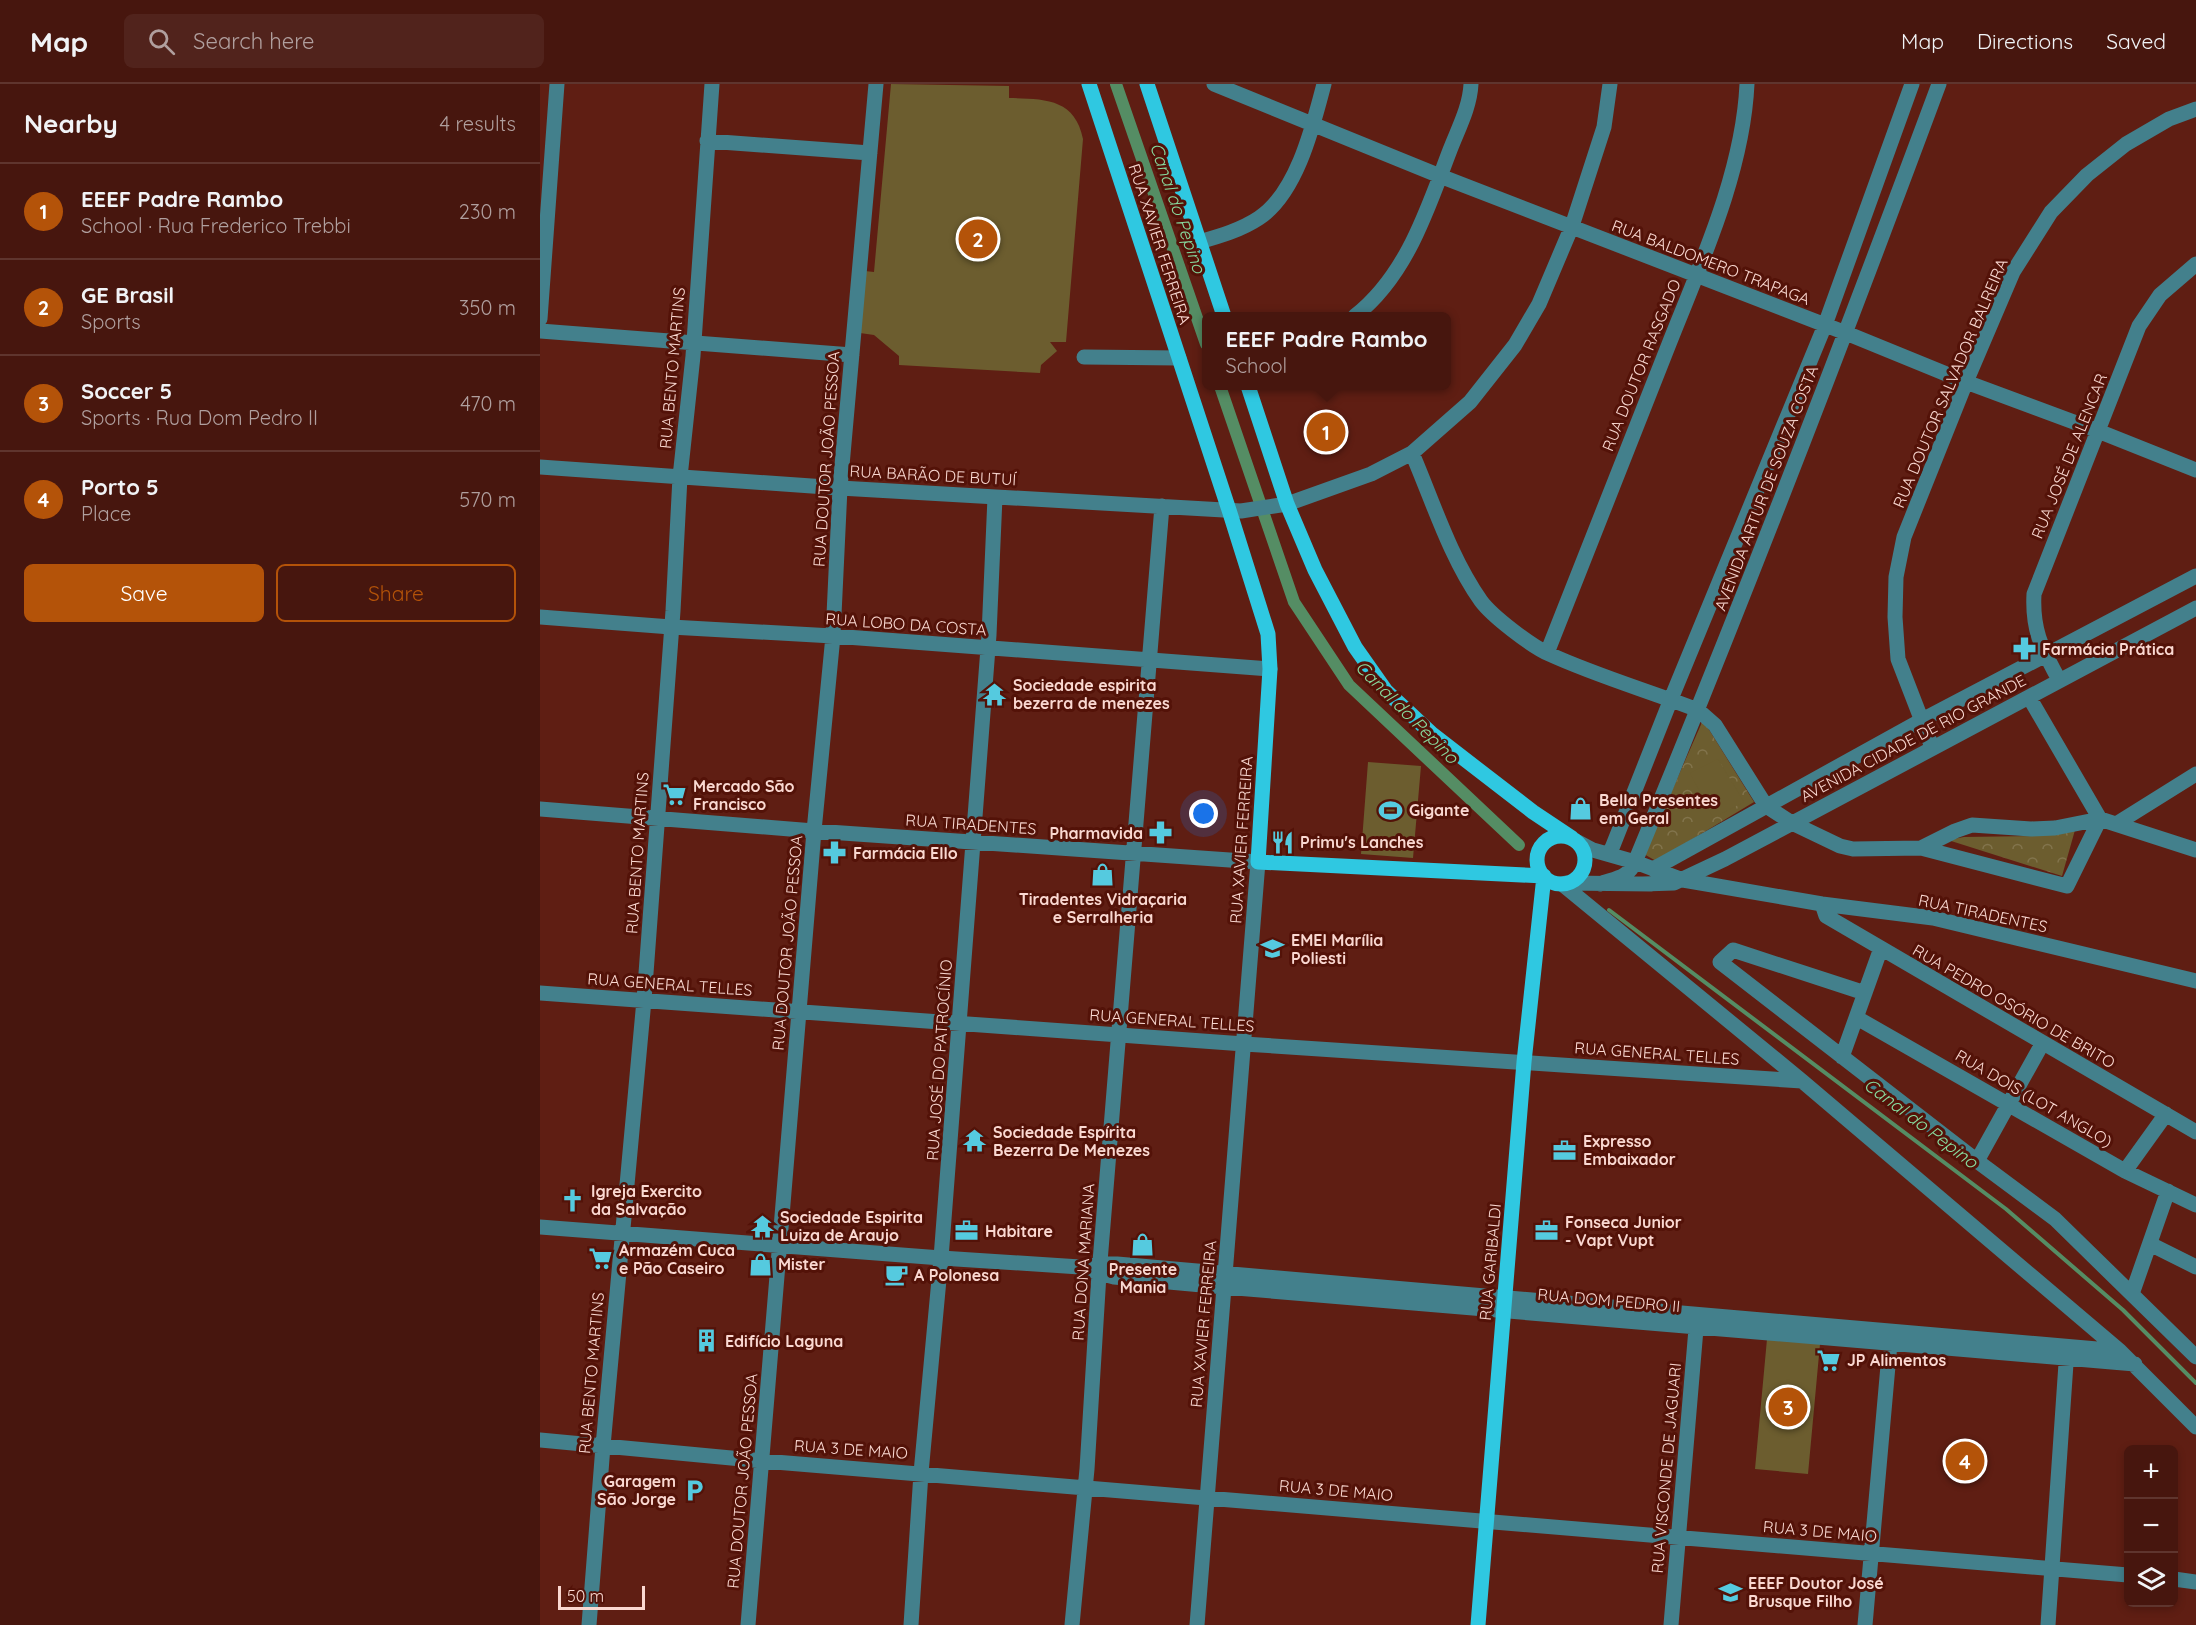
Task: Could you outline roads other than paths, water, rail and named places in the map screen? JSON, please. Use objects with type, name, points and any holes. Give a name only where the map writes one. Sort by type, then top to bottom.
[{"type":"main road","name":"RUA XAVIER FERREIRA","points":[[1089,84],[1179,358],[1235,511],[1268,634],[1270,669],[1258,861]]},
{"type":"main road","points":[[1147,85],[1223,312]]},
{"type":"main road","points":[[1249,390],[1287,504],[1315,570],[1354,647],[1386,691],[1432,734],[1533,812],[1575,840],[1585,855],[1583,870],[1579,876],[1556,881],[1538,864],[1539,851],[1547,840],[1559,836],[1575,840]]},
{"type":"main road","name":"RUA TIRADENTES","points":[[1258,861],[1556,881]]},
{"type":"main road","name":"RUA GARIBALDI","points":[[1478,1625],[1503,1304],[1540,903],[1556,881]]},
{"type":"street","points":[[540,319],[547,128],[557,84]]},
{"type":"street","name":"RUA BENTO MARTINS","points":[[590,1625],[603,1446],[644,1000],[680,477],[694,342],[712,84]]},
{"type":"street","name":"RUA DOUTOR JOÃO PESSOA","points":[[748,1625],[814,831],[833,636],[840,488],[876,84]]},
{"type":"street","name":"RUA BALDOMERO TRAPAGA","points":[[1214,84],[1440,176],[2196,470]]},
{"type":"street","points":[[1199,242],[1241,229],[1261,217],[1277,200],[1293,176],[1314,124],[1324,84]]},
{"type":"street","points":[[1360,312],[1375,301],[1402,262],[1424,220],[1464,113],[1471,84]]},
{"type":"street","name":"RUA BARÃO DE BUTUÍ","points":[[540,467],[840,488],[1235,511],[1287,504],[1371,474],[1412,453],[1470,402],[1515,345],[1539,304],[1572,226],[1604,127],[1610,84]]},
{"type":"street","name":"RUA DOUTOR RASGADO","points":[[1547,653],[1696,275],[1735,167],[1746,114],[1747,84]]},
{"type":"street","name":"AVENIDA ARTUR DE SOUZA COSTA","points":[[1607,854],[1612,848],[1825,325],[1912,84]]},
{"type":"street","name":"AVENIDA ARTUR DE SOUZA COSTA","points":[[1600,884],[1624,876],[1631,871],[1635,862],[1698,710],[1846,333],[1938,84]]},
{"type":"street","name":"RUA DOUTOR SALVADOR BALREIRA","points":[[1932,747],[1898,659],[1894,617],[1896,577],[1904,537],[1966,382],[2013,272],[2051,212],[2087,175],[2126,144],[2169,119],[2196,109]]},
{"type":"street","points":[[707,141],[870,153]]},
{"type":"street","name":"RUA JOSÉ DE ALENCAR","points":[[2059,680],[2046,655],[2032,616],[2034,594],[2139,326],[2160,296],[2196,264]]},
{"type":"street","points":[[540,331],[852,355]]},
{"type":"street","points":[[1084,357],[1179,358]]},
{"type":"street","points":[[1412,453],[1454,552],[1469,583],[1483,603],[1505,624],[1547,653],[1698,710],[1715,725],[1766,806],[1792,823],[1840,846],[1853,849],[1921,848],[2067,886],[2100,819]]},
{"type":"street","name":"RUA JOSÉ DO PATROCÍNIO","points":[[911,1625],[921,1473],[941,1258],[988,648],[995,497]]},
{"type":"street","name":"RUA DONA MARIANA","points":[[1072,1625],[1085,1486],[1132,853],[1162,506]]},
{"type":"street","points":[[1748,510],[1773,520]]},
{"type":"street","name":"AVENIDA CIDADE DE RIO GRANDE","points":[[1653,869],[1922,720],[2196,576]]},
{"type":"street","points":[[2170,590],[2196,606]]},
{"type":"street","name":"AVENIDA CIDADE DE RIO GRANDE","points":[[1643,884],[1667,884],[1683,880],[1725,859],[2196,606]]},
{"type":"street","name":"RUA LOBO DA COSTA","points":[[540,617],[833,636],[1270,669]]},
{"type":"street","points":[[2029,697],[2100,819]]},
{"type":"street","points":[[2116,824],[2196,774]]},
{"type":"street","name":"RUA TIRADENTES","points":[[540,809],[814,831],[1258,861]]},
{"type":"street","points":[[1921,848],[1954,831],[1972,825],[2031,829],[2055,828],[2100,819],[2196,850]]},
{"type":"street","name":"RUA TIRADENTES","points":[[1575,840],[1607,854],[1683,880],[1822,904],[1934,918],[2196,981]]},
{"type":"street","points":[[1725,859],[1718,879],[1726,888]]},
{"type":"street","name":"RUA XAVIER FERREIRA","points":[[1197,1625],[1258,861]]},
{"type":"street","points":[[1556,881],[1802,1081],[2120,1351],[2196,1427]]},
{"type":"street","name":"RUA TIRADENTES","points":[[1556,881],[1643,884],[1760,894]]},
{"type":"street","name":"RUA PEDRO OSÓRIO DE BRITO","points":[[1822,904],[1827,916],[2042,1044],[2196,1132]]},
{"type":"street","points":[[1842,1057],[1881,948]]},
{"type":"street","points":[[1865,993],[1733,950],[1720,962],[2055,1219],[2196,1357]]},
{"type":"street","name":"RUA GENERAL TELLES","points":[[540,993],[1244,1044],[1802,1081]]},
{"type":"street","name":"RUA DOIS (LOT ANGLO)","points":[[1857,1018],[2125,1171],[2196,1205]]},
{"type":"street","points":[[1977,1161],[2042,1044]]},
{"type":"street","points":[[2125,1171],[2166,1114]]},
{"type":"street","points":[[2132,1294],[2168,1191]]},
{"type":"street","name":"RUA DOM PEDRO II","points":[[540,1227],[1080,1267],[1100,1269],[1114,1277],[1225,1280],[1780,1327],[2066,1353],[2135,1364]]},
{"type":"street","points":[[2150,1244],[2196,1267]]},
{"type":"street","name":"RUA VISCONDE DE JAGUARI","points":[[1671,1625],[1697,1320]]},
{"type":"street","points":[[1865,1625],[1890,1337]]},
{"type":"street","name":"RUA DOM PEDRO II","points":[[2066,1353],[2120,1351]]},
{"type":"street","points":[[2048,1625],[2066,1353]]},
{"type":"street","name":"RUA 3 DE MAIO","points":[[540,1440],[763,1461],[1085,1486],[2124,1575]]},
{"type":"street","points":[[2178,1580],[2196,1582]]},
{"type":"waterway","name":"Canal do Pepino","points":[[1116,84],[1202,332]]},
{"type":"waterway","name":"Canal do Pepino","points":[[1221,390],[1294,602],[1349,685],[1519,845]]},
{"type":"waterway","name":"Canal do Pepino","points":[[1609,910],[2006,1209],[2123,1310],[2196,1383]]},
{"type":"place","name":"GE Brasil","points":[[978,239]]},
{"type":"place","name":"EEEF Padre Rambo","points":[[1326,432]]},
{"type":"place","name":"Farmácia Prática","points":[[2024,649]]},
{"type":"place","name":"Sociedade espirita bezerra de menezes","points":[[995,694]]},
{"type":"place","name":"Mercado São Francisco","points":[[675,795]]},
{"type":"place","name":"Bella Presentes em Geral","points":[[1581,809]]},
{"type":"place","name":"Gigante","points":[[1391,810]]},
{"type":"place","name":"Pharmavida","points":[[1161,833]]},
{"type":"place","name":"Primu's Lanches","points":[[1282,842]]},
{"type":"place","name":"Farmácia Ello","points":[[835,853]]},
{"type":"place","name":"Tiradentes Vidraçaria e Serralheria","points":[[1103,874]]},
{"type":"place","name":"EMEI Marília Poliesti","points":[[1273,949]]},
{"type":"place","name":"Sociedade Espírita Bezerra De Menezes","points":[[975,1141]]},
{"type":"place","name":"Expresso Embaixador","points":[[1565,1150]]},
{"type":"place","name":"Igreja Exercito da Salvação","points":[[573,1200]]},
{"type":"place","name":"Sociedade Espirita Luiza de Araujo","points":[[762,1226]]},
{"type":"place","name":"Habitare","points":[[967,1231]]},
{"type":"place","name":"Fonseca Junior - Vapt Vupt","points":[[1547,1231]]},
{"type":"place","name":"Presente Mania","points":[[1143,1244]]},
{"type":"place","name":"Armazém Cuca e Pão Caseiro","points":[[601,1259]]},
{"type":"place","name":"Mister","points":[[760,1264]]},
{"type":"place","name":"A Polonesa","points":[[896,1275]]},
{"type":"place","name":"Edifício Laguna","points":[[707,1341]]},
{"type":"place","name":"JP Alimentos","points":[[1829,1360]]},
{"type":"place","name":"Soccer 5","points":[[1788,1407]]},
{"type":"place","name":"Porto 5","points":[[1965,1461]]},
{"type":"place","name":"Garagem São Jorge","points":[[694,1490]]},
{"type":"place","name":"EEEF Doutor José Brusque Filho","points":[[1730,1592]]}]
